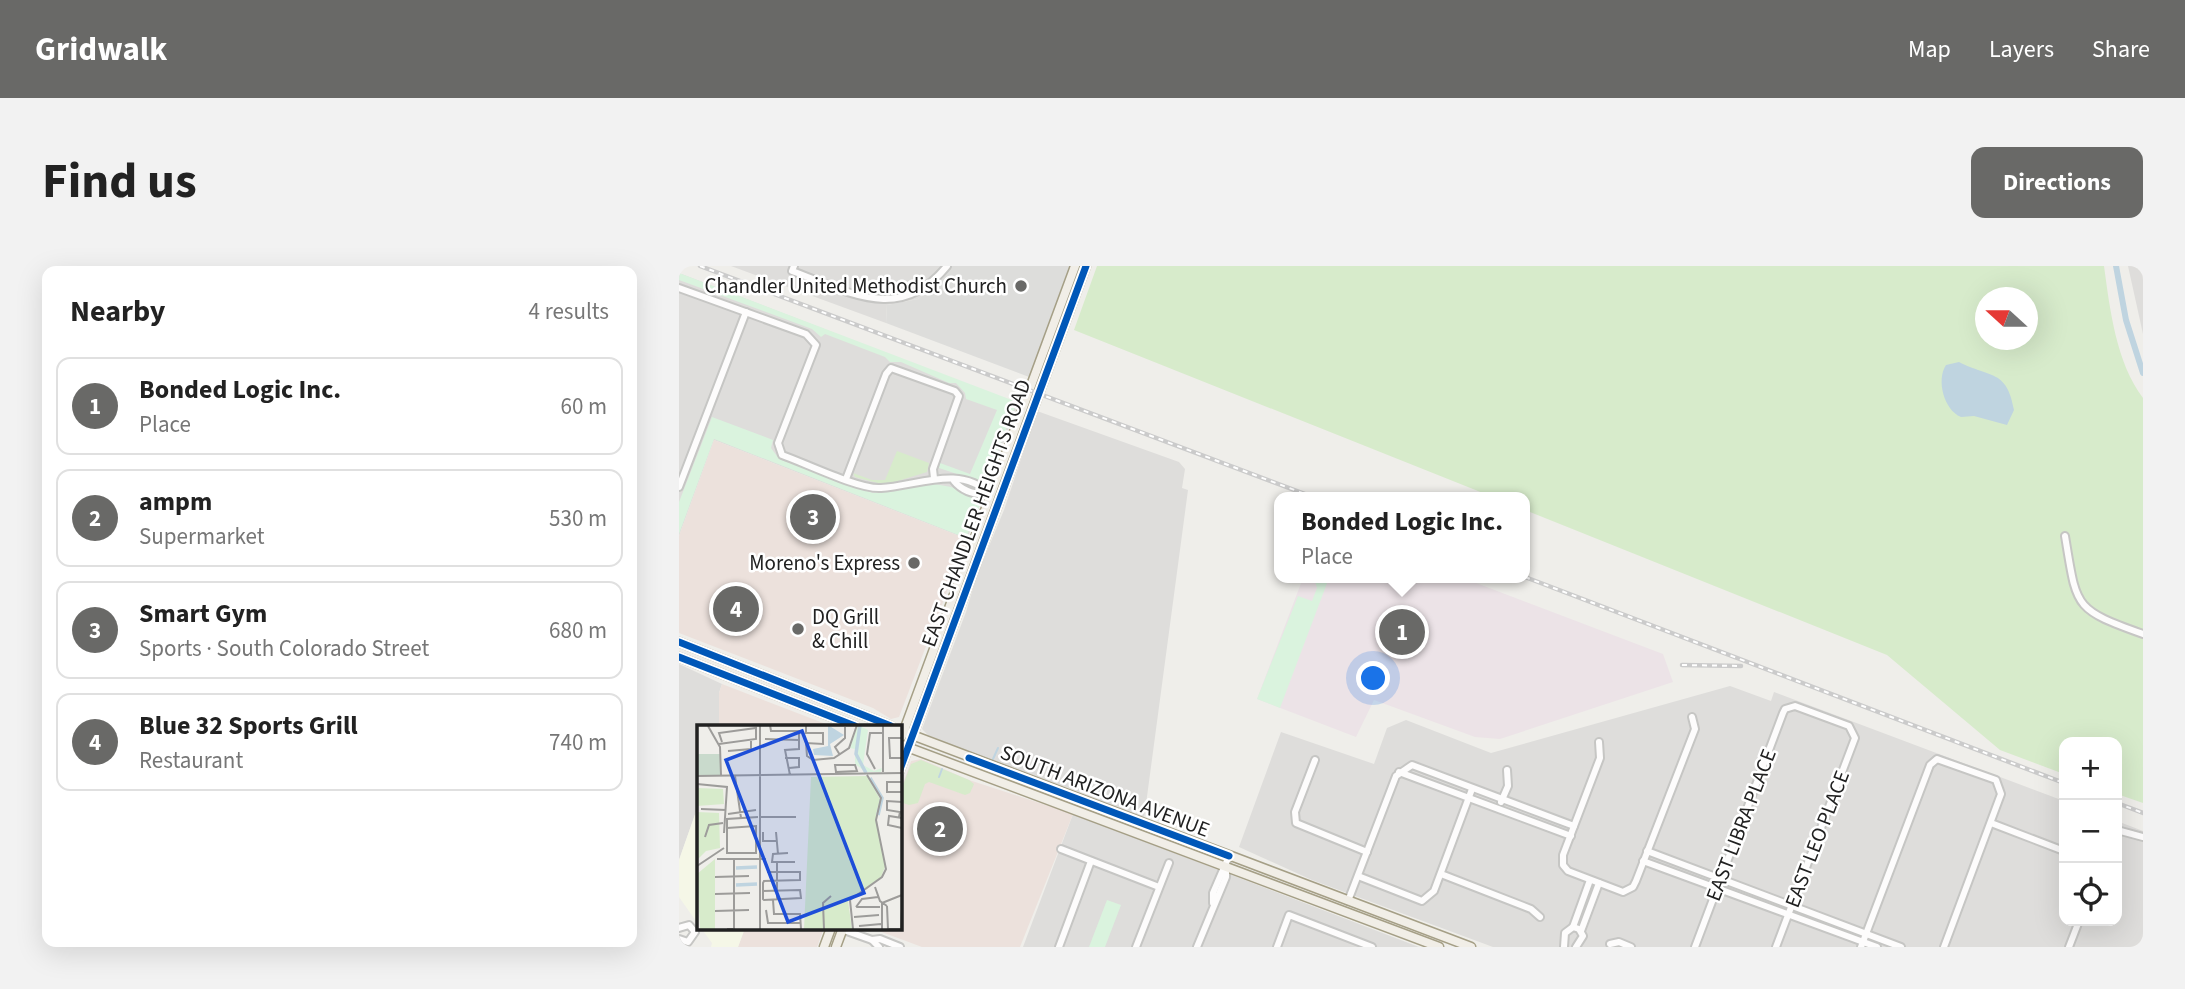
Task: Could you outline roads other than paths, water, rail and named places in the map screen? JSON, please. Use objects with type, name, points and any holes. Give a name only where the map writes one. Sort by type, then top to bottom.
[{"type":"main road","name":"EAST CHANDLER HEIGHTS ROAD","points":[[902,744],[901,731],[1075,266]]},
{"type":"main road","name":"EAST CHANDLER HEIGHTS ROAD","points":[[902,744],[912,736],[1086,266]]},
{"type":"main road","points":[[1039,364],[1048,368]]},
{"type":"main road","points":[[679,642],[888,725]]},
{"type":"main road","points":[[679,657],[852,725]]},
{"type":"main road","name":"SOUTH ARIZONA AVENUE","points":[[901,731],[1471,947]]},
{"type":"main road","name":"SOUTH ARIZONA AVENUE","points":[[902,744],[1439,947]]},
{"type":"main road","points":[[1059,803],[1063,793]]},
{"type":"main road","points":[[824,947],[830,930]]},
{"type":"main road","points":[[836,947],[841,930]]},
{"type":"street","points":[[793,268],[874,300],[895,300],[922,291],[947,266]]},
{"type":"street","points":[[679,288],[806,334],[814,340],[815,345],[778,443],[782,455],[872,488],[934,478],[954,481],[959,487],[979,495],[991,494]]},
{"type":"street","points":[[679,487],[746,312]]},
{"type":"street","points":[[846,479],[886,373],[891,368],[955,391],[959,396],[934,463],[934,478]]},
{"type":"street","points":[[2065,536],[2076,596],[2096,617],[2143,634]]},
{"type":"street","name":"EAST LIBRA PLACE","points":[[1695,947],[1783,713],[1790,706],[1849,726],[1853,730]]},
{"type":"street","points":[[1598,742],[1599,758],[1563,865],[1568,871],[1623,892],[1633,887],[1695,729],[1692,717]]},
{"type":"street","name":"EAST LEO PLACE","points":[[1776,947],[1854,744],[1853,730]]},
{"type":"street","points":[[1862,944],[1933,761],[1942,759],[1999,783],[2001,794],[1944,947]]},
{"type":"street","points":[[1315,760],[1295,820],[1299,826],[1367,852]]},
{"type":"street","points":[[1348,901],[1399,772],[1412,765],[1499,807],[1571,836]]},
{"type":"street","points":[[1499,807],[1508,786],[1507,770]]},
{"type":"street","points":[[1471,792],[1501,798],[1574,826]]},
{"type":"street","points":[[1358,876],[1422,901],[1432,895],[1471,792]]},
{"type":"street","points":[[1991,823],[2059,849]]},
{"type":"street","points":[[2122,831],[2143,837]]},
{"type":"street","points":[[1061,849],[1159,887]]},
{"type":"street","points":[[1647,851],[1901,947]]},
{"type":"street","points":[[1197,947],[1213,903],[1213,893],[1229,856]]},
{"type":"street","points":[[1059,947],[1091,861]]},
{"type":"street","points":[[1643,861],[1862,944],[1877,947]]},
{"type":"street","points":[[1136,947],[1169,863]]},
{"type":"street","points":[[1441,874],[1531,909],[1540,917]]},
{"type":"street","points":[[1564,947],[1565,933],[1573,927],[1590,880]]},
{"type":"street","points":[[1576,947],[1583,939],[1581,931],[1599,883]]},
{"type":"street","points":[[1277,947],[1289,915],[1354,944],[1372,947]]},
{"type":"street","points":[[679,928],[689,925],[695,932],[688,942],[679,939]]},
{"type":"street","points":[[2069,947],[2078,926]]},
{"type":"street","points":[[1573,927],[1581,931]]},
{"type":"street","points":[[847,930],[872,940],[879,947]]},
{"type":"street","points":[[872,940],[880,939],[901,947]]},
{"type":"street","points":[[1610,944],[1619,943],[1631,947]]},
{"type":"water","points":[[1959,362],[1995,377],[2007,387],[2014,410],[2007,425],[1974,416],[1961,417],[1950,408],[1943,394],[1943,371],[1946,365]]},
{"type":"waterway","points":[[2116,266],[2126,320],[2143,373]]},
{"type":"waterway","points":[[993,759],[998,748]]},
{"type":"waterway","points":[[939,777],[942,769]]},
{"type":"railway","points":[[700,266],[1300,492]]},
{"type":"railway","points":[[1530,579],[2059,781]]},
{"type":"railway","points":[[1682,665],[1741,666]]},
{"type":"railway","points":[[2122,805],[2143,813]]},
{"type":"place","name":"Chandler United Methodist Church","points":[[1021,286]]},
{"type":"place","name":"Smart Gym","points":[[813,517]]},
{"type":"place","name":"Moreno's Express","points":[[914,563]]},
{"type":"place","name":"Blue 32 Sports Grill","points":[[736,609]]},
{"type":"place","name":"DQ Grill & Chill","points":[[798,629]]},
{"type":"place","name":"Bonded Logic Inc.","points":[[1402,632]]},
{"type":"place","name":"ampm","points":[[940,829]]}]
